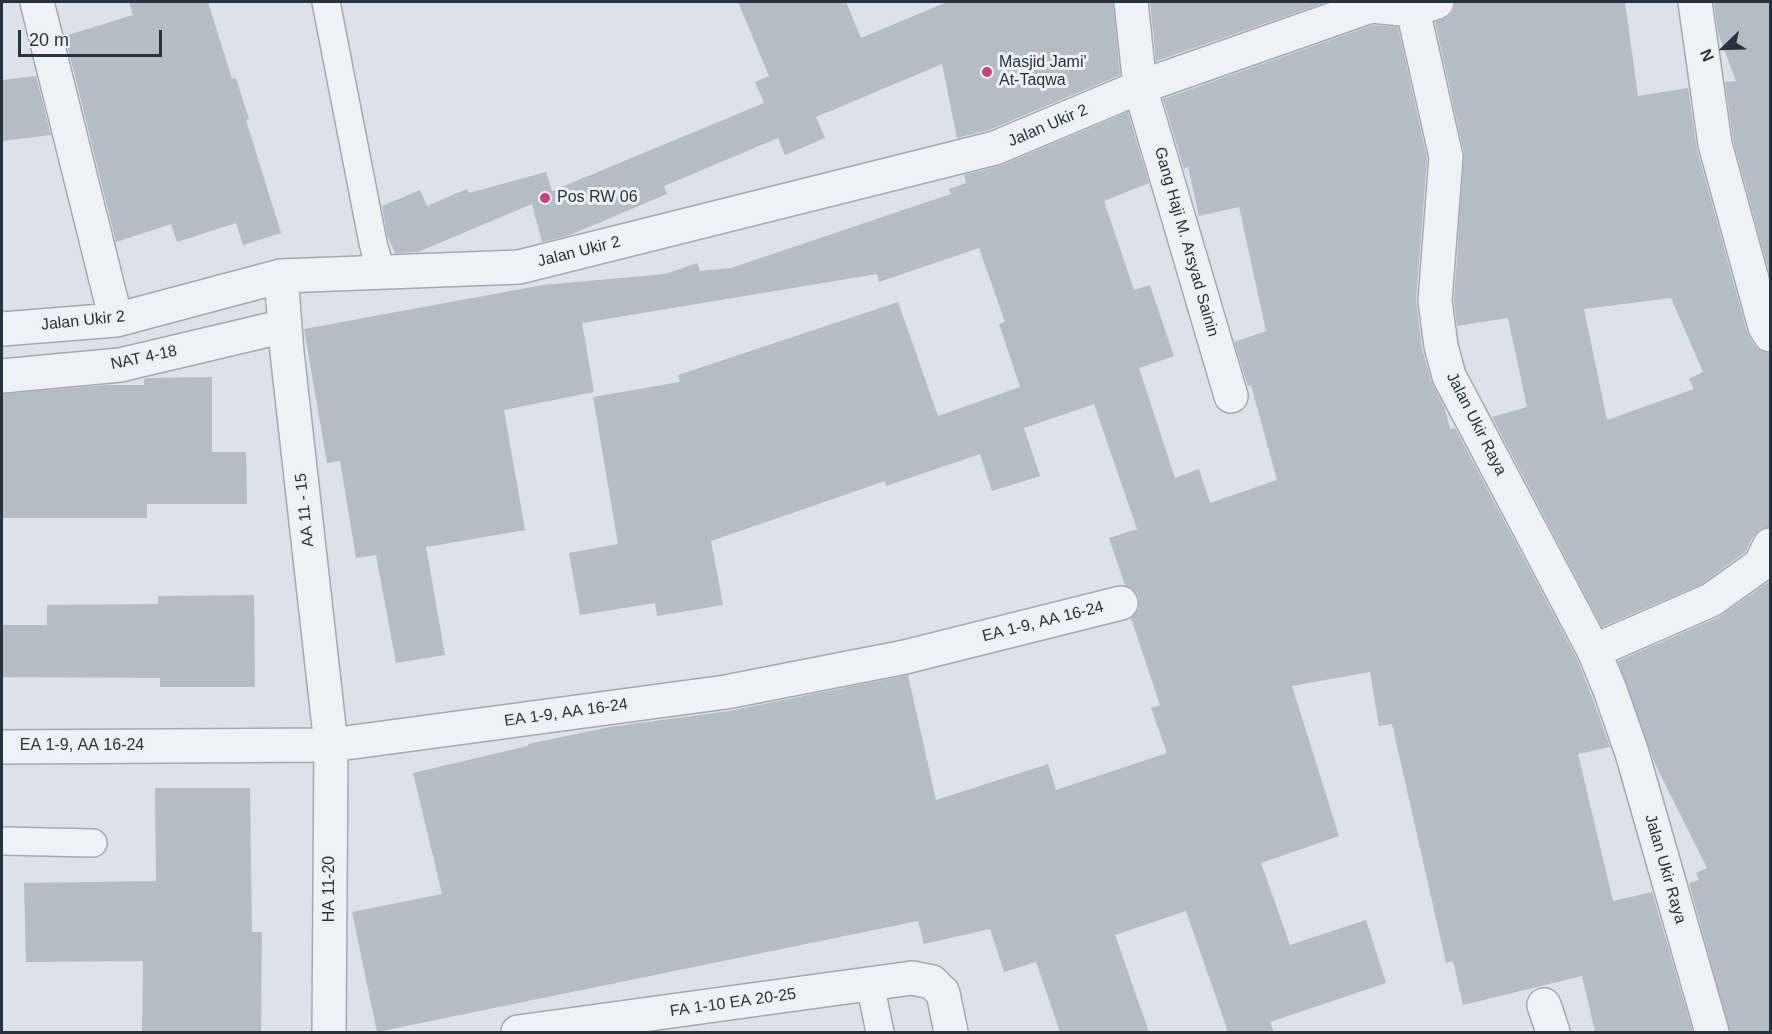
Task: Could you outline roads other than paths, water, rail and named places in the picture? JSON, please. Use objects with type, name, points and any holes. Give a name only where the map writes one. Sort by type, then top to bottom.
[{"type":"street","points":[[37,2],[116,320]]},
{"type":"street","points":[[1131,2],[1140,87]]},
{"type":"street","points":[[1695,2],[1715,144],[1765,327],[1770,335]]},
{"type":"street","name":"Jalan Ukir Raya","points":[[1140,87],[1371,6],[1425,6],[1446,157],[1435,301],[1449,376],[1594,651],[1610,690],[1632,753],[1712,1032]]},
{"type":"street","name":"Jalan Ukir 2","points":[[2,329],[116,320],[281,276],[519,267],[995,148],[1140,87]]},
{"type":"street","name":"Gang Haji M. Arsyad Sainin","points":[[1140,87],[1231,396]]},
{"type":"street","name":"AA 11 - 15","points":[[281,276],[331,745]]},
{"type":"street","name":"NAT 4-18","points":[[2,376],[120,365],[285,326]]},
{"type":"street","points":[[1594,651],[1711,600],[1760,565],[1770,546]]},
{"type":"street","name":"EA 1-9, AA 16-24","points":[[2,747],[331,745],[726,692],[905,657],[1121,603]]},
{"type":"street","name":"HA 11-20","points":[[329,1032],[331,745]]},
{"type":"street","name":"FA 1-10 EA 20-25","points":[[518,1032],[912,978],[932,982],[943,993],[951,1032]]},
{"type":"lane","points":[[326,2],[373,243],[381,272]]},
{"type":"lane","points":[[2,842],[93,843]]},
{"type":"lane","points":[[870,984],[880,1032]]},
{"type":"place","name":"Masjid Jami' At-Taqwa","points":[[987,72]]},
{"type":"place","name":"Pos RW 06","points":[[545,198]]}]
